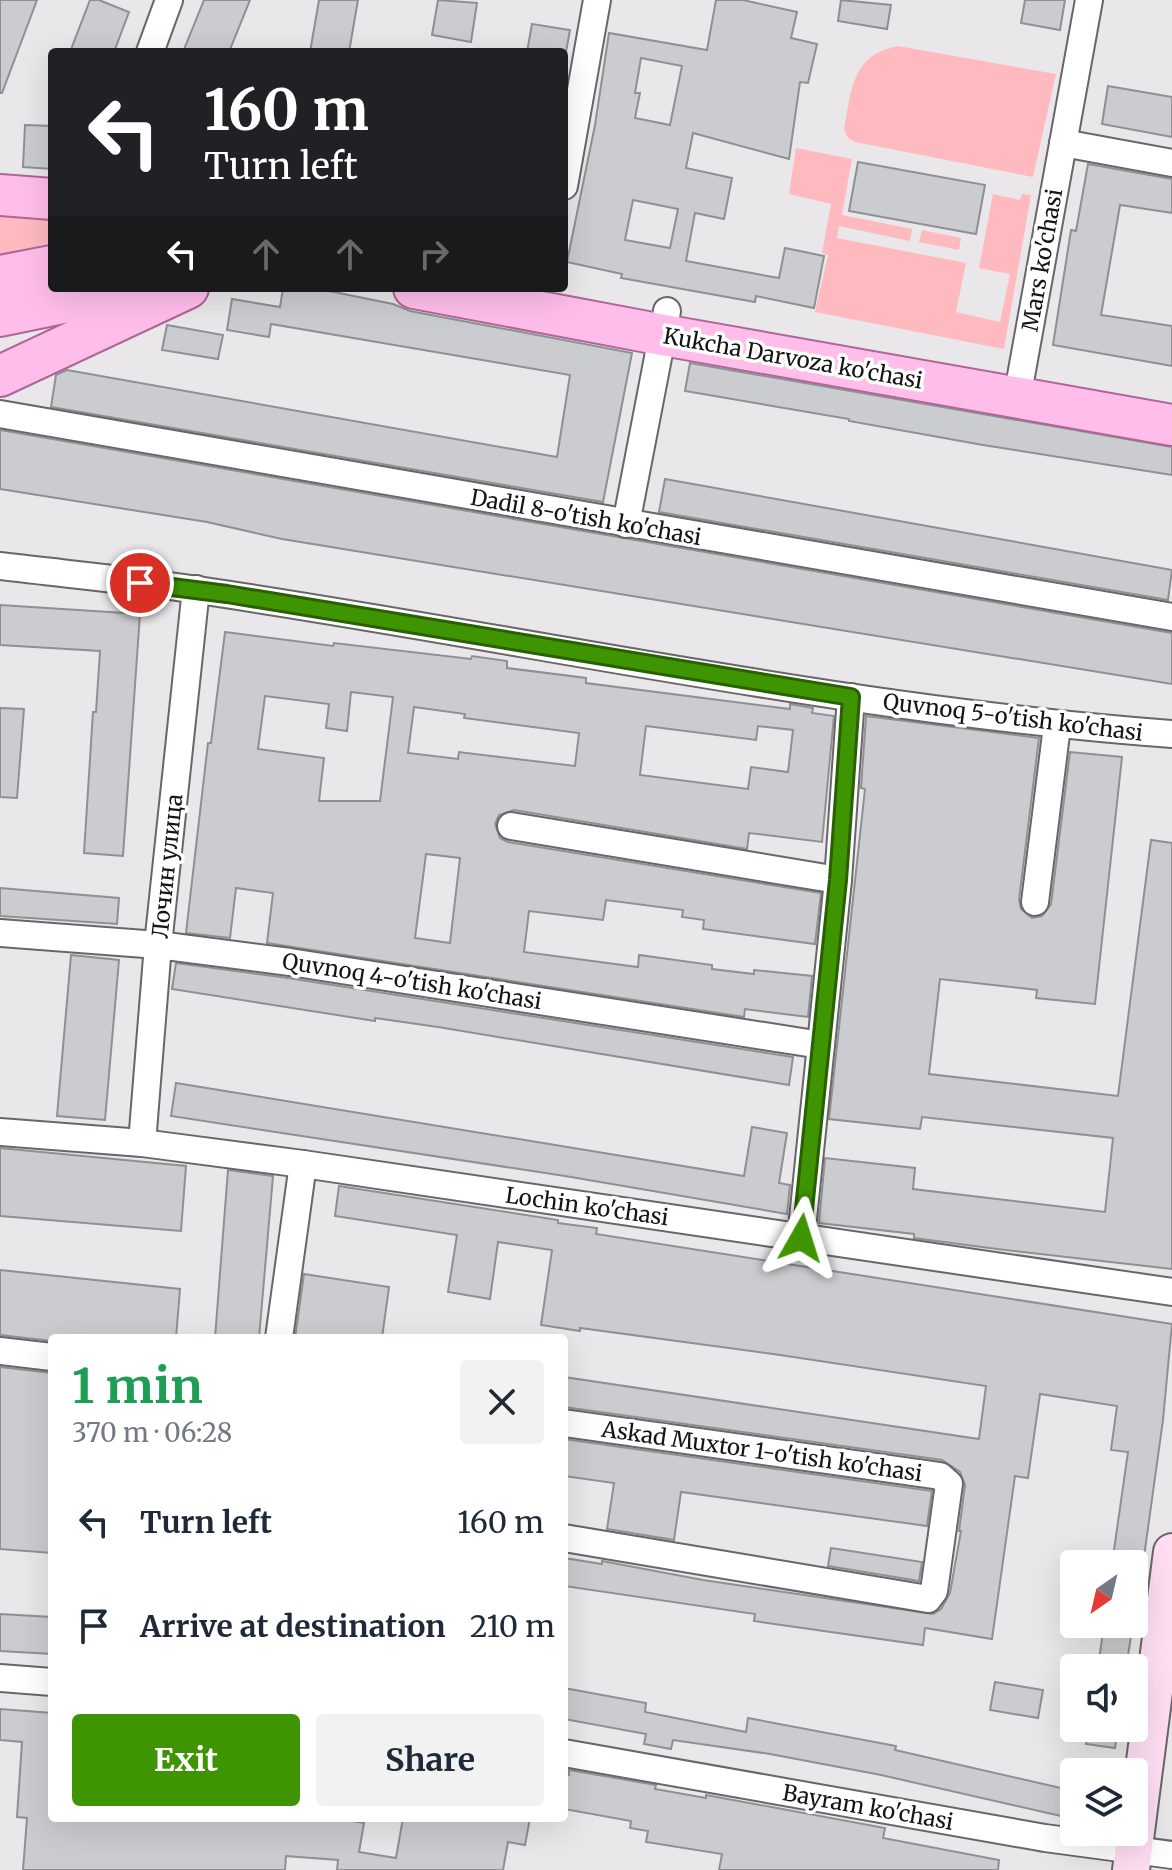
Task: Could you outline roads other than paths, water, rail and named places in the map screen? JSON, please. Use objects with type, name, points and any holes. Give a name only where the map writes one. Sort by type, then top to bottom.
[{"type":"main road","points":[[0,195],[48,199]]},
{"type":"main road","points":[[0,276],[48,267]]},
{"type":"main road","points":[[0,316],[117,292]]},
{"type":"main road","points":[[0,376],[179,292]]},
{"type":"main road","name":"Kukcha Darvoza ko'chasi","points":[[487,292],[541,295],[665,323],[1019,387],[1172,425]]},
{"type":"main road","name":"Kukcha Darvoza ko'chasi","points":[[1019,387],[1172,404]]},
{"type":"street","points":[[151,48],[169,0]]},
{"type":"street","points":[[568,163],[597,0]]},
{"type":"street","name":"Mars ko'chasi","points":[[1019,387],[1089,0]]},
{"type":"street","points":[[1063,143],[1172,163]]},
{"type":"street","points":[[626,524],[665,323]]},
{"type":"street","name":"Dadil 8-o'tish ko'chasi","points":[[0,414],[1172,617]]},
{"type":"street","name":"Quvnoq 5-o'tish ko'chasi","points":[[0,566],[196,589],[851,697],[1057,726],[1172,734]]},
{"type":"street","name":"Лочин улица","points":[[142,1143],[158,945],[196,589]]},
{"type":"street","points":[[801,1238],[838,880],[851,697]]},
{"type":"street","points":[[1035,902],[1057,726]]},
{"type":"street","points":[[511,826],[838,880]]},
{"type":"street","name":"Quvnoq 4-o'tish ko'chasi","points":[[0,933],[158,945],[290,962],[821,1045]]},
{"type":"street","name":"Lochin ko'chasi","points":[[0,1132],[142,1143],[303,1164],[1172,1292]]},
{"type":"street","points":[[280,1334],[303,1164]]},
{"type":"street","points":[[0,1351],[48,1357]]},
{"type":"street","name":"Askad Muxtor 1-o'tish ko'chasi","points":[[568,1424],[940,1476],[949,1484],[934,1591],[928,1599],[568,1539]]},
{"type":"street","points":[[1132,1860],[1167,1642],[1172,1552]]},
{"type":"street","points":[[0,1678],[48,1682]]},
{"type":"street","name":"Bayram ko'chasi","points":[[568,1754],[1029,1836],[1132,1860],[1172,1855]]}]
